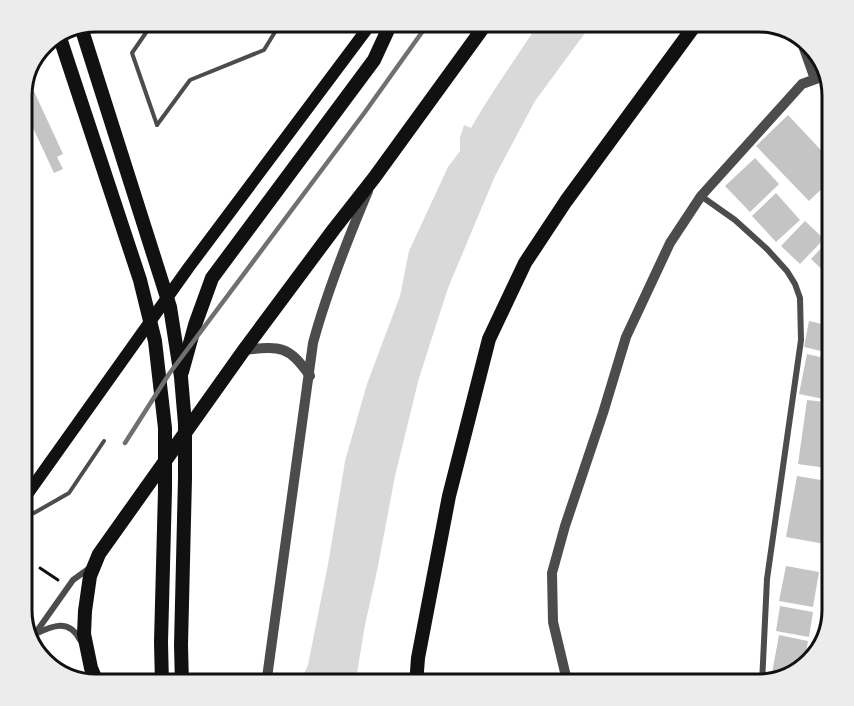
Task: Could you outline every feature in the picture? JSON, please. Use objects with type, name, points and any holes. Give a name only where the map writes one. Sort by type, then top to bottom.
[{"type":"main road","points":[[32,488],[189,267],[365,32]]},
{"type":"main road","points":[[181,377],[195,325],[212,278],[374,60],[387,32]]},
{"type":"main road","points":[[93,674],[84,634],[90,576],[97,560],[244,350],[374,178],[480,32]]},
{"type":"main road","points":[[417,674],[449,496],[489,339],[525,263],[566,201],[690,32]]},
{"type":"main road","points":[[83,33],[170,307],[181,377],[186,455],[182,674]]},
{"type":"main road","points":[[61,41],[140,280],[155,341],[165,428],[162,674]]},
{"type":"street","points":[[811,60],[819,77]]},
{"type":"street","points":[[565,674],[553,622],[552,573],[626,337],[669,243],[700,196],[802,84],[820,78]]},
{"type":"street","points":[[268,674],[313,343],[351,230],[374,178]]},
{"type":"street","points":[[700,196],[735,220],[767,249],[788,271],[800,298],[801,340],[767,579],[762,674]]},
{"type":"street","points":[[244,350],[271,347],[288,351],[297,358],[310,376]]},
{"type":"street","points":[[32,480],[38,480]]},
{"type":"street","points":[[36,632],[72,580],[97,560]]},
{"type":"street","points":[[36,634],[51,627],[62,625],[73,629],[78,634],[87,652]]},
{"type":"lane","points":[[146,32],[132,53],[157,125],[190,80],[264,50],[275,32]]},
{"type":"lane","points":[[32,512],[69,493],[104,441]]},
{"type":"path","points":[[40,568],[59,581],[53,587]]},
{"type":"shaded area","points":[[533,32],[586,32],[535,101],[495,176],[448,288],[419,378],[395,476],[357,674],[304,674],[308,665],[329,559],[345,461],[367,384],[400,296],[409,251],[448,167],[460,151],[460,138],[464,125],[471,128]]},
{"type":"building","points":[[32,88],[63,154],[57,157],[63,169],[54,173],[32,126]]},
{"type":"building","points":[[788,115],[822,151],[822,189],[809,201],[756,146]]},
{"type":"building","points":[[755,158],[779,184],[750,212],[725,186]]},
{"type":"building","points":[[776,193],[800,220],[776,242],[752,216]]},
{"type":"building","points":[[805,221],[822,237],[822,241],[800,264],[781,246]]},
{"type":"building","points":[[822,247],[822,270],[811,259]]},
{"type":"building","points":[[809,321],[822,324],[821,351],[804,347]]},
{"type":"building","points":[[807,354],[822,357],[822,399],[799,394]]},
{"type":"building","points":[[807,400],[822,402],[822,467],[798,464]]},
{"type":"building","points":[[797,476],[822,480],[822,543],[786,537]]},
{"type":"building","points":[[786,566],[819,572],[813,607],[779,601]]},
{"type":"building","points":[[780,606],[813,612],[809,637],[776,631]]},
{"type":"building","points":[[779,635],[808,641],[806,654],[801,659],[783,670],[772,673]]},
{"type":"railway","points":[[125,443],[169,374],[422,32]]}]
